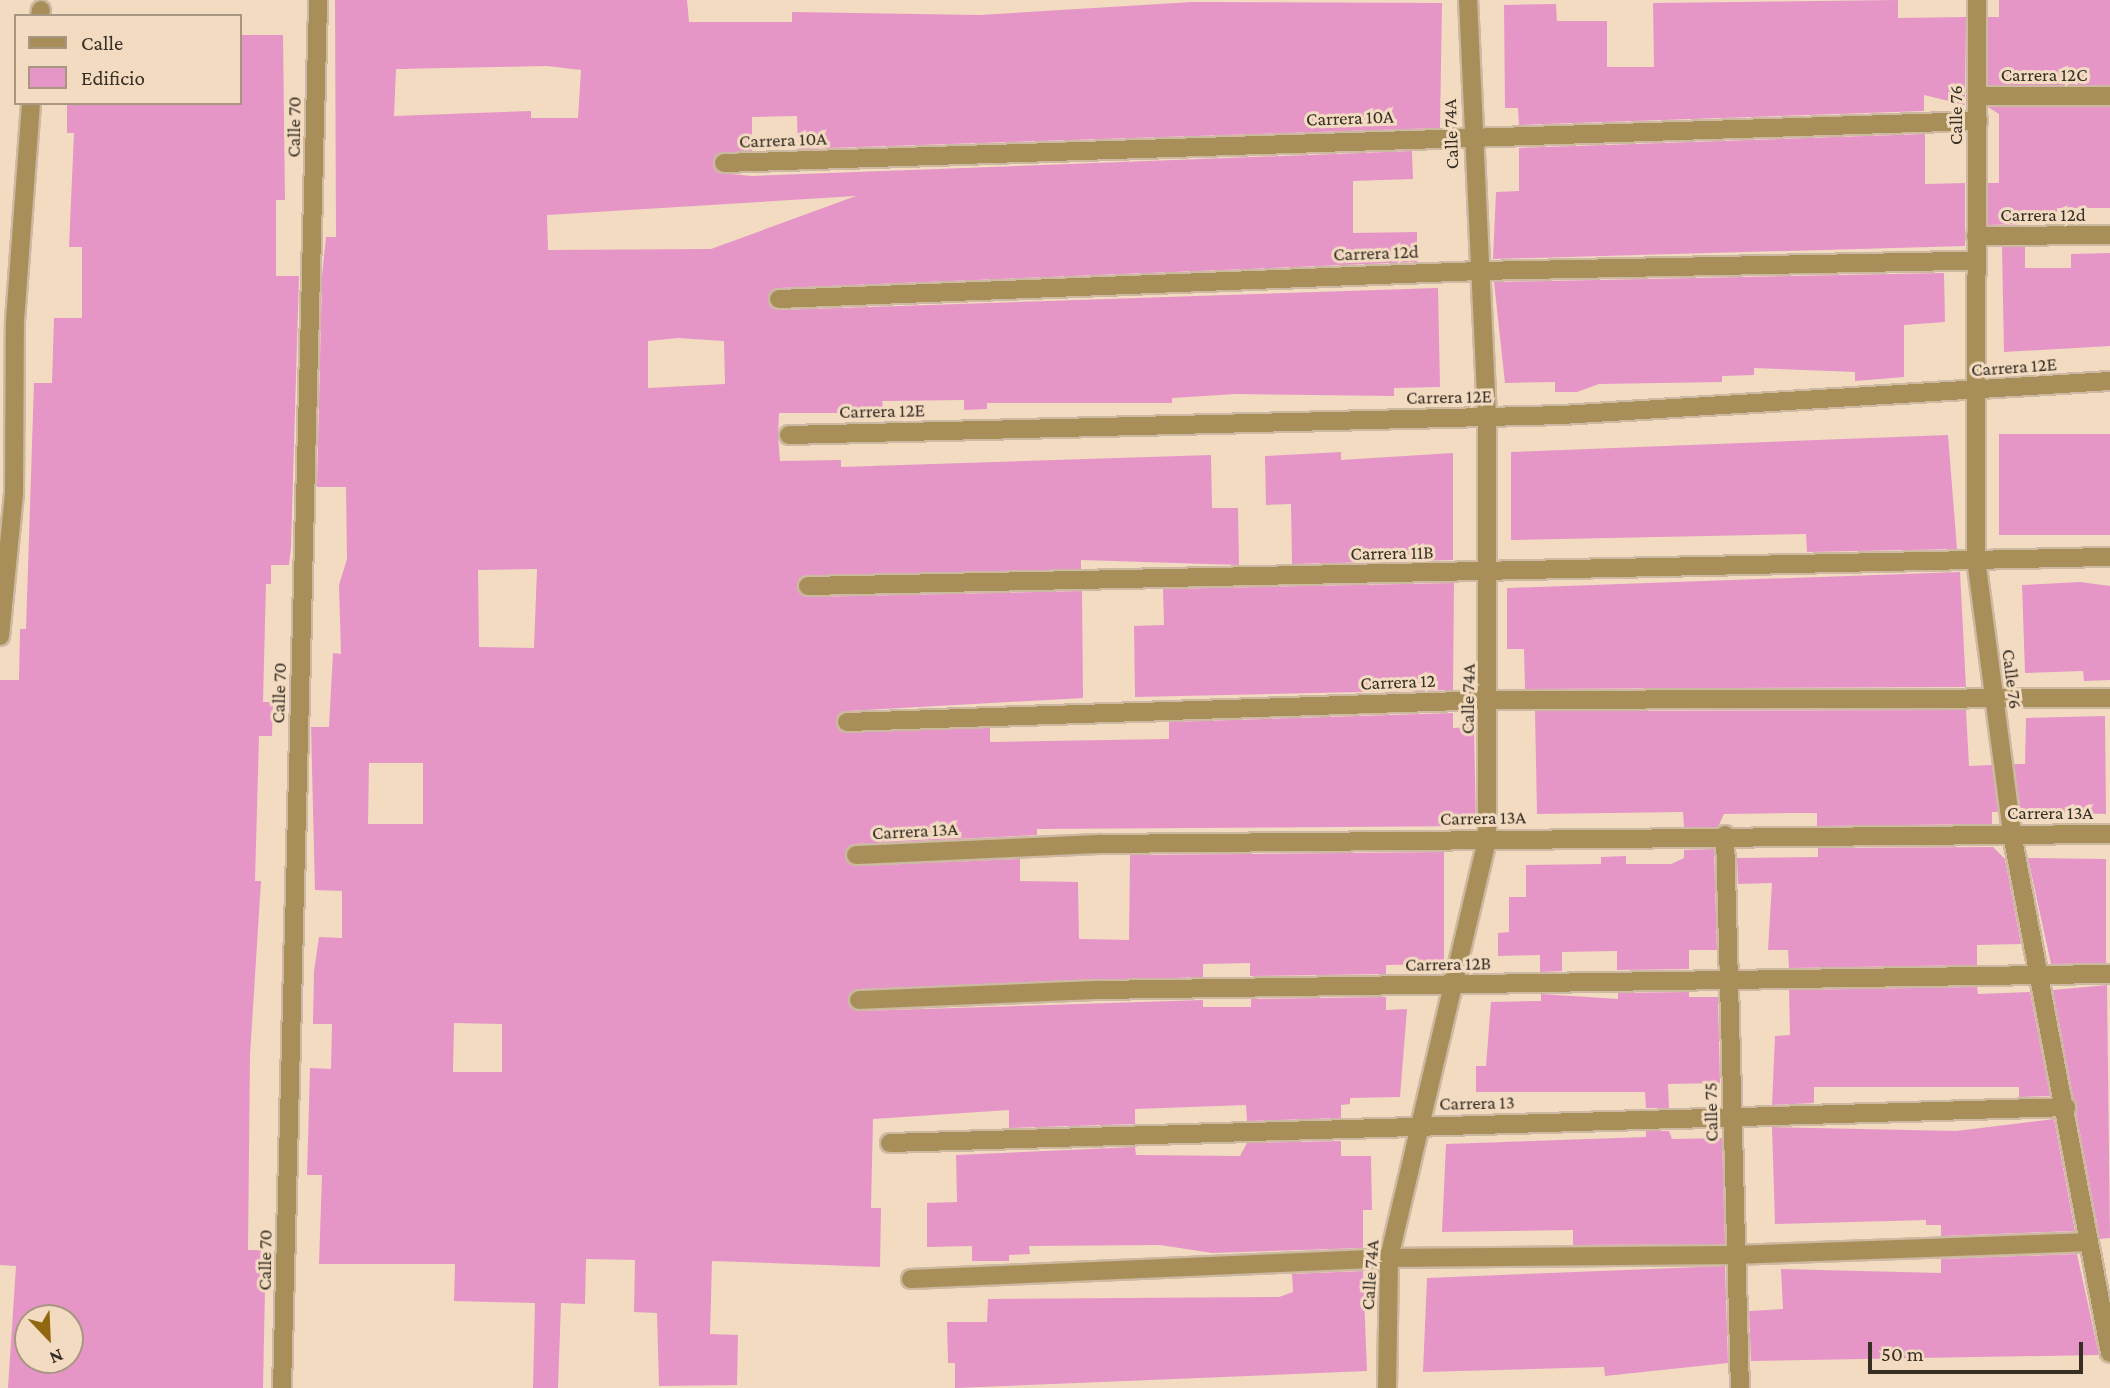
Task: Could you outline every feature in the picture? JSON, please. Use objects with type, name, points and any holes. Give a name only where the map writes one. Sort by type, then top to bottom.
[{"type":"street","name":"Calle 70","points":[[282,1388],[318,0]]},
{"type":"street","name":"Calle 74A","points":[[1387,1388],[1389,1258],[1417,1126],[1487,839],[1490,572],[1468,0]]},
{"type":"street","name":"Calle 76","points":[[1977,0],[1978,121],[1972,392],[1976,559],[2012,834],[2038,978],[2066,1107],[2110,1353]]},
{"type":"street","name":"Carrera 12C","points":[[1978,96],[2110,96]]},
{"type":"street","points":[[0,635],[14,492],[15,321],[32,105]]},
{"type":"street","name":"Carrera 10A","points":[[724,163],[1472,134],[1978,121]]},
{"type":"street","name":"Carrera 12d","points":[[1976,236],[2110,235]]},
{"type":"street","name":"Carrera 12d","points":[[779,299],[1479,271],[1976,261]]},
{"type":"street","name":"Carrera 12E","points":[[789,435],[1486,417],[1972,392],[2110,381]]},
{"type":"street","name":"Carrera 11B","points":[[808,586],[2110,556]]},
{"type":"street","name":"Carrera 12","points":[[847,722],[1490,699],[2110,698]]},
{"type":"street","name":"Carrera 13A","points":[[856,855],[1100,844],[1725,835],[2110,834]]},
{"type":"street","name":"Calle 75","points":[[1725,835],[1740,1388]]},
{"type":"street","name":"Carrera 12B","points":[[859,1000],[1453,985],[2038,978],[2110,974]]},
{"type":"street","name":"Carrera 13","points":[[890,1143],[2066,1107]]},
{"type":"street","points":[[911,1279],[1389,1258],[2090,1249],[2110,1256]]},
{"type":"building","points":[[335,0],[687,0],[689,22],[792,22],[792,12],[980,15],[1192,2],[1442,3],[1440,128],[798,149],[797,116],[752,117],[752,151],[719,153],[713,163],[719,173],[752,176],[1412,151],[1413,179],[1353,181],[1353,233],[1417,232],[1417,262],[779,288],[768,299],[779,310],[1438,288],[1440,387],[1394,388],[1394,396],[1236,394],[1172,398],[1172,403],[987,403],[987,409],[964,410],[964,400],[882,401],[883,408],[851,413],[779,413],[780,461],[841,460],[841,467],[1211,455],[1212,508],[1238,508],[1239,565],[1081,560],[1081,569],[803,576],[797,587],[808,597],[1082,591],[1083,698],[847,711],[836,722],[842,732],[990,728],[990,742],[1169,739],[1169,722],[1453,713],[1453,728],[1474,727],[1476,826],[1037,829],[1037,835],[855,844],[845,855],[857,866],[1020,859],[1020,881],[1078,882],[1079,939],[1129,940],[1130,855],[1444,852],[1444,964],[1386,965],[1386,974],[1250,976],[1250,963],[1203,964],[1203,977],[859,989],[849,995],[850,1007],[859,1011],[1203,1000],[1203,1007],[1251,1007],[1251,999],[1386,997],[1386,1010],[1407,1009],[1400,1097],[1350,1098],[1350,1104],[1341,1105],[1341,1118],[1247,1121],[1246,1105],[1135,1109],[1135,1124],[1009,1128],[1009,1110],[873,1119],[871,1208],[881,1208],[880,1267],[712,1261],[710,1334],[738,1335],[737,1385],[659,1386],[657,1313],[634,1312],[635,1260],[586,1259],[585,1304],[561,1303],[558,1388],[533,1388],[535,1303],[454,1301],[455,1264],[319,1264],[322,1175],[307,1175],[310,1068],[331,1069],[332,1024],[313,1024],[314,971],[319,937],[342,938],[342,891],[315,890],[311,727],[329,727],[333,653],[341,654],[339,585],[347,559],[346,487],[317,487],[322,276],[326,237],[336,237]],"holes":[[[547,66],[581,70],[578,118],[531,118],[531,111],[394,116],[396,69]],[[856,196],[711,249],[548,250],[547,215]],[[678,338],[724,341],[725,384],[648,388],[648,341]],[[537,569],[534,648],[479,647],[478,570]],[[369,763],[423,763],[423,824],[368,824]],[[454,1023],[502,1024],[502,1072],[453,1072]]]},
{"type":"building","points":[[1898,0],[1898,18],[1966,17],[1965,105],[1924,95],[1924,111],[1519,125],[1518,108],[1505,108],[1504,5],[1556,4],[1557,21],[1607,21],[1607,67],[1654,67],[1653,3]]},
{"type":"building","points":[[1999,0],[2110,0],[2110,85],[1988,85],[1988,17],[1999,17]]},
{"type":"building","points":[[242,35],[283,35],[285,200],[276,200],[276,276],[299,276],[291,547],[289,565],[271,565],[271,584],[266,584],[263,702],[273,702],[272,736],[259,736],[255,881],[261,881],[250,1055],[248,1250],[261,1250],[260,1290],[265,1290],[263,1388],[8,1388],[16,1266],[0,1265],[0,680],[19,680],[20,629],[26,629],[34,383],[52,383],[54,318],[82,318],[82,247],[69,247],[74,133],[67,133],[67,105],[242,105]]},
{"type":"building","points":[[1988,107],[2110,107],[2110,208],[2057,208],[2057,215],[2027,215],[2024,224],[1988,225],[1988,183],[1999,183],[1999,114]]},
{"type":"building","points":[[1925,134],[1925,184],[1965,183],[1965,246],[1493,259],[1496,192],[1519,191],[1519,148]]},
{"type":"building","points":[[2002,247],[2025,247],[2025,268],[2071,268],[2071,254],[2110,253],[2110,346],[2004,352]]},
{"type":"building","points":[[1944,273],[1945,322],[1904,325],[1904,377],[1855,381],[1855,372],[1754,368],[1754,375],[1722,376],[1722,382],[1599,384],[1577,392],[1555,392],[1555,382],[1505,383],[1494,282]]},
{"type":"building","points":[[1999,434],[2110,434],[2110,535],[1999,535]]},
{"type":"building","points":[[1948,435],[1957,549],[1807,552],[1806,534],[1511,540],[1511,452]]},
{"type":"building","points":[[1341,452],[1341,460],[1453,453],[1453,560],[1292,564],[1291,504],[1266,505],[1265,456]]},
{"type":"building","points":[[1960,572],[1966,687],[1525,689],[1524,649],[1507,649],[1507,588]]},
{"type":"building","points":[[2080,582],[2110,586],[2110,680],[2084,681],[2083,671],[2025,673],[2022,585]]},
{"type":"building","points":[[1454,583],[1453,690],[1135,697],[1134,626],[1164,625],[1163,589]]},
{"type":"building","points":[[1966,710],[1969,766],[1992,765],[1998,812],[1992,812],[1992,824],[1817,826],[1817,813],[1789,813],[1724,814],[1718,827],[1684,827],[1683,812],[1537,814],[1535,711]]},
{"type":"building","points":[[2105,716],[2106,814],[2021,812],[2014,764],[2025,764],[2026,718]]},
{"type":"building","points":[[1993,847],[2005,859],[2021,944],[1977,945],[1977,965],[1789,968],[1788,950],[1768,950],[1772,883],[1738,884],[1737,858],[1818,857],[1818,848]]},
{"type":"building","points":[[1714,849],[1717,950],[1689,950],[1689,969],[1617,970],[1617,951],[1562,952],[1562,971],[1540,972],[1540,955],[1498,956],[1498,933],[1509,932],[1509,897],[1526,897],[1526,865],[1601,864],[1601,857],[1626,856],[1626,864],[1671,864],[1684,858],[1684,850]]},
{"type":"building","points":[[2028,858],[2106,859],[2106,963],[2051,964]]},
{"type":"building","points":[[2107,985],[2110,1238],[2100,1239],[2053,990]]},
{"type":"building","points":[[1977,987],[1978,994],[2030,992],[2050,1096],[2019,1097],[2019,1087],[1814,1087],[1814,1103],[1772,1105],[1775,1036],[1790,1035],[1789,990]]},
{"type":"building","points":[[1689,992],[1689,997],[1718,997],[1720,1083],[1668,1084],[1669,1108],[1646,1108],[1645,1092],[1476,1092],[1476,1066],[1486,1066],[1491,1002],[1541,1001],[1541,994],[1618,999],[1618,993]]},
{"type":"building","points":[[2054,1119],[2075,1231],[1941,1236],[1941,1225],[1926,1225],[1926,1220],[1775,1224],[1772,1127],[1956,1131]]},
{"type":"building","points":[[1646,1131],[1669,1131],[1672,1139],[1722,1138],[1725,1244],[1573,1245],[1573,1230],[1442,1232],[1446,1144],[1646,1137]]},
{"type":"building","points":[[1341,1141],[1341,1156],[1371,1156],[1372,1210],[1363,1210],[1363,1248],[1212,1253],[1160,1245],[1029,1246],[1030,1254],[1009,1255],[1009,1261],[972,1261],[972,1246],[927,1247],[927,1203],[957,1202],[956,1155],[1135,1147],[1136,1155],[1240,1156],[1247,1143]]},
{"type":"building","points":[[2077,1254],[2099,1355],[1751,1361],[1749,1311],[1783,1309],[1781,1269],[1941,1273],[1941,1259]]},
{"type":"building","points":[[1725,1266],[1728,1363],[1605,1376],[1604,1367],[1423,1372],[1427,1278]]},
{"type":"building","points":[[1363,1271],[1367,1371],[955,1388],[955,1363],[948,1363],[947,1322],[987,1322],[988,1299],[1279,1297],[1293,1292],[1292,1274]]}]
